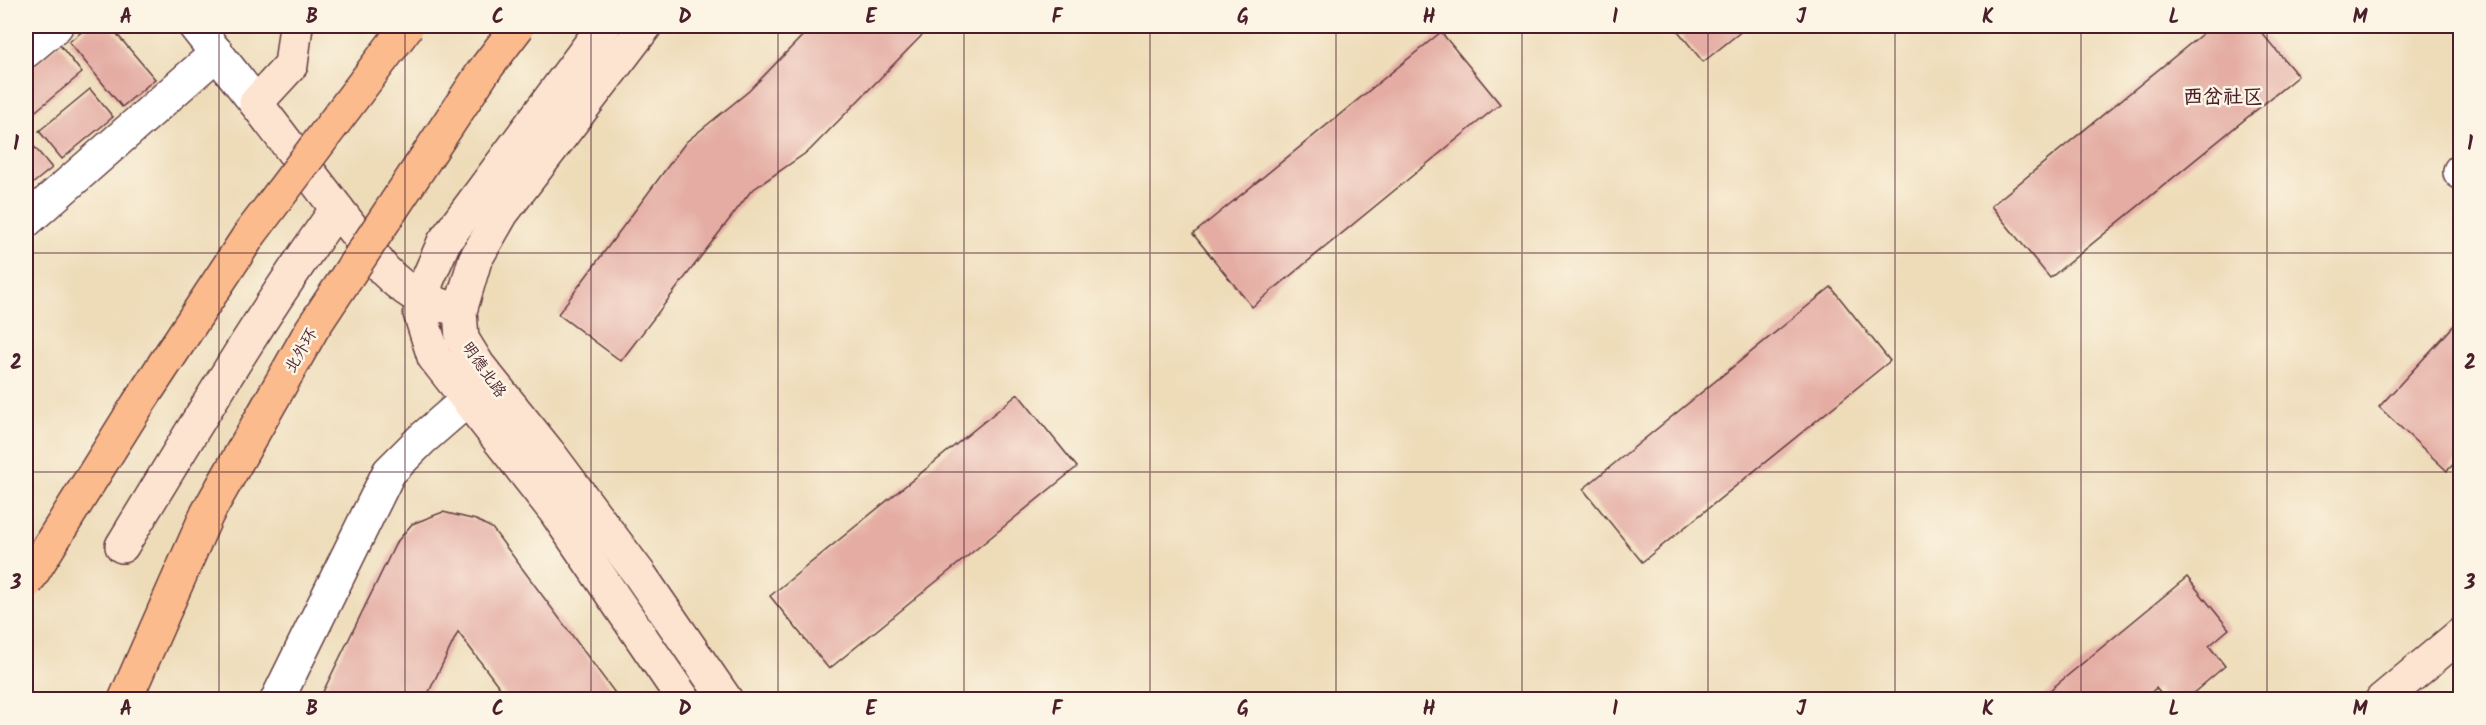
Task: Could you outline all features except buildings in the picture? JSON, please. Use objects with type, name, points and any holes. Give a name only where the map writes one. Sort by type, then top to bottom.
[{"type":"highway","points":[[26,583],[138,404],[250,234],[407,26]]},
{"type":"highway","name":"北外环","points":[[125,699],[207,514],[312,329],[483,72],[518,26]]},
{"type":"main road","points":[[296,26],[291,65],[256,103],[384,270],[403,288],[423,300],[460,311]]},
{"type":"main road","name":"明德北路","points":[[604,26],[444,242],[427,281],[420,314],[434,357],[479,391],[548,452],[639,575],[726,699]]},
{"type":"main road","name":"明德北路","points":[[645,26],[502,213],[475,260],[460,311],[462,339],[479,391],[673,696]]},
{"type":"main road","points":[[122,546],[203,412],[307,251],[337,209]]},
{"type":"main road","points":[[2382,699],[2460,635]]},
{"type":"street","points":[[26,51],[56,26]]},
{"type":"street","points":[[195,26],[256,103]]},
{"type":"street","points":[[26,221],[217,53]]},
{"type":"street","points":[[277,699],[389,472],[421,440],[479,391]]},
{"type":"street","points":[[673,696],[705,669]]},
{"type":"district","name":"西岔社区","points":[[2223,96]]}]
